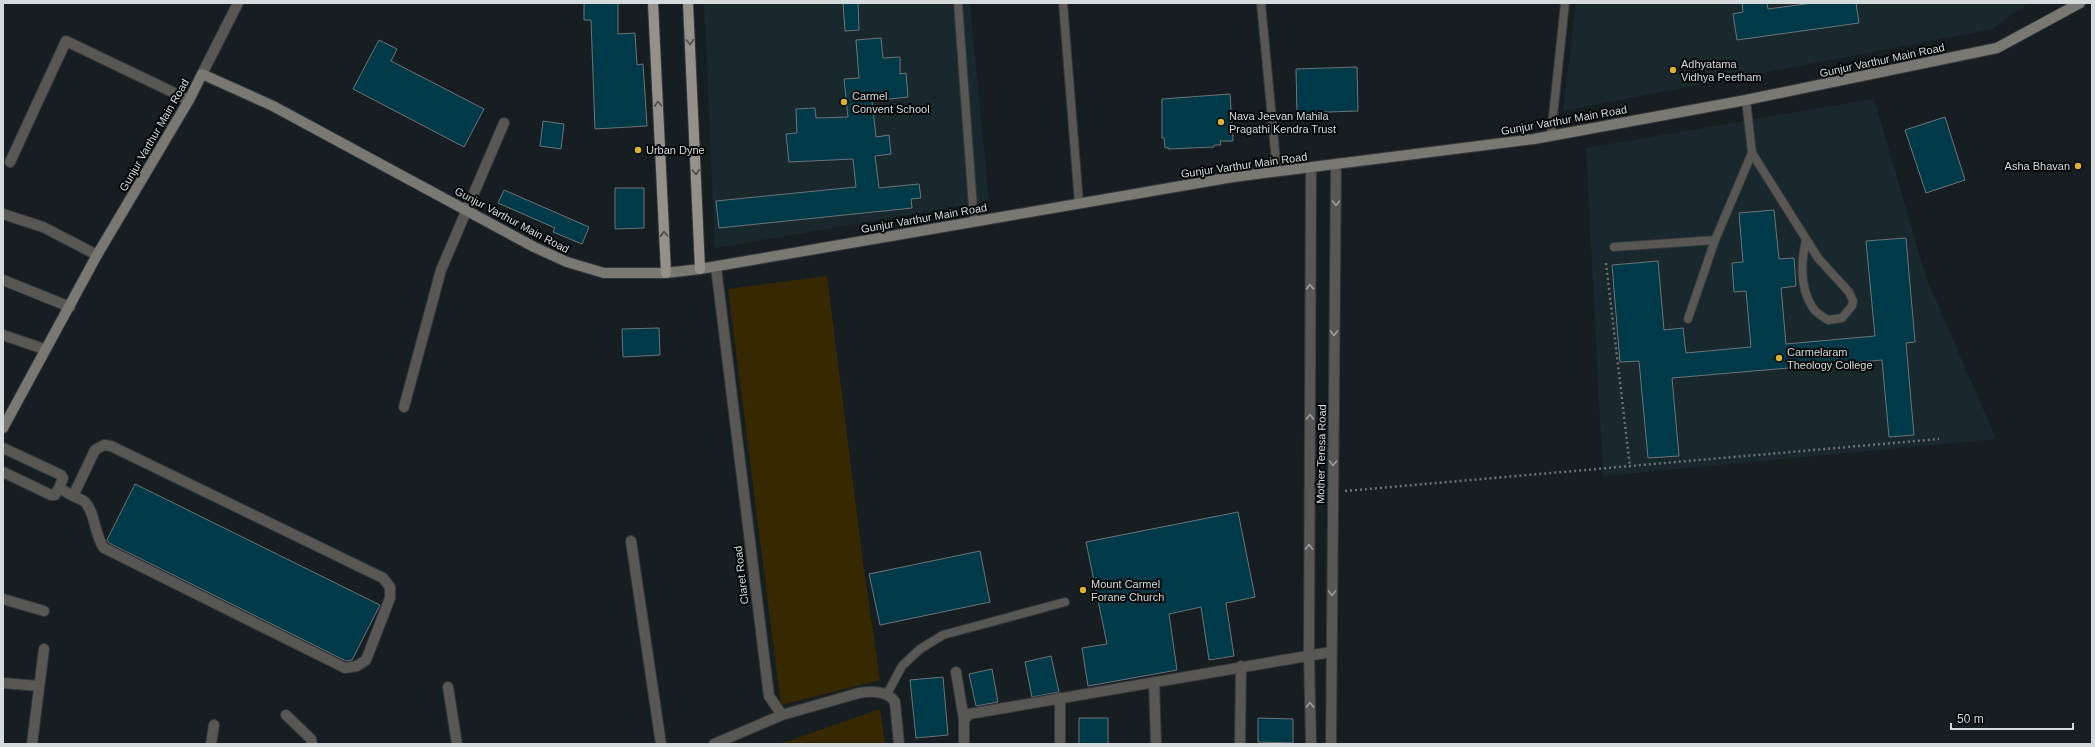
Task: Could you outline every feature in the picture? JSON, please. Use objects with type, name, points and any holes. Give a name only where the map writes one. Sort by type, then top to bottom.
[{"type":"main road","points":[[653,3],[666,273]]},
{"type":"main road","points":[[688,3],[700,269]]},
{"type":"main road","name":"Gunjur Varthur Main Road","points":[[3,428],[44,349],[70,307],[97,255],[189,100],[202,74],[273,106],[534,247],[567,262],[604,273],[666,273],[716,267],[1079,203],[1311,167],[1551,135],[1746,100],[1997,48],[2080,3]]},
{"type":"street","points":[[202,74],[238,3]]},
{"type":"street","points":[[10,162],[66,41],[189,100]]},
{"type":"street","points":[[404,407],[441,270],[504,123]]},
{"type":"street","name":"Mother Teresa Road","points":[[1331,744],[1336,164]]},
{"type":"street","name":"Mother Teresa Road","points":[[1311,167],[1309,655],[1311,744]]},
{"type":"street","points":[[3,214],[43,227],[97,255]]},
{"type":"street","name":"Claret Road","points":[[716,267],[768,696],[782,716]]},
{"type":"street","points":[[3,280],[70,307]]},
{"type":"street","points":[[3,335],[44,349]]},
{"type":"street","points":[[59,488],[73,496],[84,501],[90,511],[98,540],[104,548],[345,668],[357,666],[366,660],[390,598],[390,587],[383,578],[111,446],[104,445],[95,450],[73,496]]},
{"type":"street","points":[[3,448],[61,475],[63,478],[55,495],[51,495],[3,472]]},
{"type":"street","points":[[631,541],[661,744]]},
{"type":"street","points":[[3,599],[44,611]]},
{"type":"street","points":[[32,744],[38,686],[44,649]]},
{"type":"street","points":[[964,720],[969,714],[1242,666],[1331,652]]},
{"type":"street","points":[[1240,744],[1242,666]]},
{"type":"street","points":[[956,672],[964,720],[964,744]]},
{"type":"street","points":[[1154,682],[1156,744]]},
{"type":"street","points":[[3,683],[38,686]]},
{"type":"street","points":[[448,687],[457,744]]},
{"type":"street","points":[[714,744],[782,716],[859,693],[872,692],[886,694],[895,702],[899,744]]},
{"type":"street","points":[[1060,698],[1060,744]]},
{"type":"street","points":[[286,715],[311,739],[312,744]]},
{"type":"street","points":[[211,744],[214,725]]},
{"type":"lane","points":[[958,3],[974,221]]},
{"type":"lane","points":[[1063,3],[1079,203]]},
{"type":"lane","points":[[1261,3],[1277,172]]},
{"type":"lane","points":[[1551,135],[1565,3]]},
{"type":"lane","points":[[1746,100],[1752,153],[1818,258],[1849,292],[1853,301],[1852,306],[1842,318],[1828,320],[1813,310],[1805,289],[1802,260],[1806,240]]},
{"type":"lane","points":[[1688,319],[1715,240],[1752,153]]},
{"type":"lane","points":[[1614,247],[1715,240]]},
{"type":"lane","points":[[886,694],[902,666],[920,649],[943,635],[1065,602]]},
{"type":"path","points":[[1606,264],[1630,467]]},
{"type":"path","points":[[1332,492],[1939,439]]},
{"type":"shaded area","name":"Carmel Convent School","points":[[704,3],[970,3],[989,201],[715,248]]},
{"type":"shaded area","name":"Adhyatama Vidhya Peetham","points":[[1576,3],[2029,3],[1992,29],[1563,111]]},
{"type":"shaded area","name":"Carmelaram Theology College","points":[[1874,99],[1926,277],[1996,439],[1603,476],[1586,148]]},
{"type":"shaded area","points":[[827,276],[864,569],[880,680],[781,705],[728,289]]},
{"type":"shaded area","points":[[880,709],[885,744],[780,744]]},
{"type":"building","points":[[584,3],[618,3],[618,34],[635,33],[637,65],[643,64],[647,126],[595,129],[591,20],[584,20]]},
{"type":"building","points":[[843,3],[858,3],[859,30],[845,31]]},
{"type":"building","points":[[1742,3],[1767,3],[1768,9],[1813,3],[1856,3],[1859,23],[1737,40],[1733,14],[1743,12]]},
{"type":"building","points":[[881,38],[883,58],[900,57],[900,74],[906,73],[908,97],[872,101],[876,137],[889,135],[891,154],[875,156],[879,188],[919,184],[921,198],[911,199],[912,208],[719,228],[716,201],[856,187],[853,159],[789,162],[786,134],[797,133],[796,109],[815,108],[816,118],[848,117],[844,79],[859,78],[856,40]]},
{"type":"building","points":[[379,40],[397,49],[391,61],[484,109],[464,147],[353,89]]},
{"type":"building","points":[[1357,67],[1358,111],[1297,113],[1296,69]]},
{"type":"building","name":"Nava Jeevan Mahila Pragathi Kendra Trust","points":[[1230,94],[1233,141],[1220,141],[1221,145],[1214,145],[1214,147],[1165,148],[1164,138],[1162,138],[1162,99]]},
{"type":"building","points":[[1945,117],[1965,180],[1926,193],[1905,130]]},
{"type":"building","points":[[543,121],[564,124],[561,149],[540,146]]},
{"type":"building","points":[[615,188],[644,188],[644,228],[615,229]]},
{"type":"building","points":[[504,190],[589,227],[582,244],[553,232],[555,228],[498,203]]},
{"type":"building","points":[[1774,210],[1779,259],[1794,258],[1796,286],[1781,288],[1786,344],[1875,336],[1866,241],[1906,238],[1915,342],[1906,343],[1914,435],[1889,437],[1882,360],[1672,378],[1679,456],[1648,458],[1639,361],[1620,362],[1612,265],[1658,261],[1664,330],[1683,328],[1686,353],[1751,347],[1746,291],[1734,292],[1732,263],[1743,262],[1739,213]]},
{"type":"building","points":[[659,328],[660,355],[623,357],[622,329]]},
{"type":"building","points":[[135,484],[380,605],[352,660],[346,661],[109,543],[107,540]]},
{"type":"building","points":[[1238,512],[1255,597],[1226,603],[1234,656],[1209,660],[1201,607],[1169,614],[1177,670],[1088,686],[1082,648],[1107,644],[1086,542]]},
{"type":"building","points":[[980,551],[990,602],[880,625],[869,574]]},
{"type":"building","points":[[1051,656],[1059,692],[1032,697],[1025,662]]},
{"type":"building","points":[[992,669],[998,702],[976,706],[969,674]]},
{"type":"building","points":[[943,677],[948,735],[916,738],[910,680]]},
{"type":"building","points":[[1079,718],[1108,718],[1108,744],[1079,744]]},
{"type":"building","points":[[1258,718],[1293,719],[1293,743],[1258,742]]},
{"type":"place","name":"Adhyatama Vidhya Peetham","points":[[1673,70]]},
{"type":"place","name":"Carmel Convent School","points":[[844,102]]},
{"type":"place","name":"Nava Jeevan Mahila Pragathi Kendra Trust","points":[[1221,122]]},
{"type":"place","name":"Urban Dyne","points":[[638,150]]},
{"type":"place","name":"Asha Bhavan","points":[[2078,166]]},
{"type":"place","name":"Carmelaram Theology College","points":[[1779,358]]},
{"type":"place","name":"Mount Carmel Forane Church","points":[[1083,590]]}]
